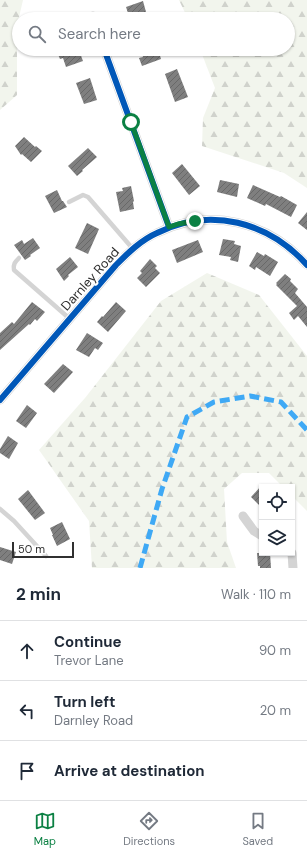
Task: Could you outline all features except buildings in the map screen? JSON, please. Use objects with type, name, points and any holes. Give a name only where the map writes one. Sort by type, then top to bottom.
[{"type":"street","points":[[107,56],[169,227]]},
{"type":"street","name":"Darnley Road","points":[[0,400],[116,265],[143,241],[169,227],[195,221],[212,220],[241,223],[267,233],[297,254],[307,265]]},
{"type":"street","points":[[243,516],[254,531],[259,534]]},
{"type":"street","points":[[292,556],[293,568]]},
{"type":"lane","points":[[69,202],[83,195],[88,197],[133,249]]},
{"type":"lane","points":[[19,258],[15,262],[14,270],[70,319]]},
{"type":"lane","points":[[0,509],[14,521],[46,556]]},
{"type":"green space","points":[[0,0],[23,0],[20,12],[12,12],[12,56],[17,56],[17,95],[0,110]]},
{"type":"green space","points":[[179,0],[307,0],[307,188],[284,173],[202,146],[203,118],[215,88],[203,56],[295,56],[295,12],[185,12]]},
{"type":"green space","points":[[207,273],[259,295],[307,356],[307,511],[295,499],[295,484],[280,484],[269,473],[242,473],[224,489],[227,542],[236,568],[92,568],[89,521],[39,450],[85,398],[161,301]]},
{"type":"marked path","points":[[140,568],[162,489],[187,417],[214,402],[250,396],[281,402],[307,430]]},
{"type":"cycle path","points":[[107,56],[169,227]]},
{"type":"cycle path","points":[[0,400],[116,265],[140,243],[157,233],[177,225],[197,221],[218,220],[238,223],[257,229],[275,238],[292,250],[307,265]]},
{"type":"route","points":[[131,122],[169,227],[195,221]]}]
